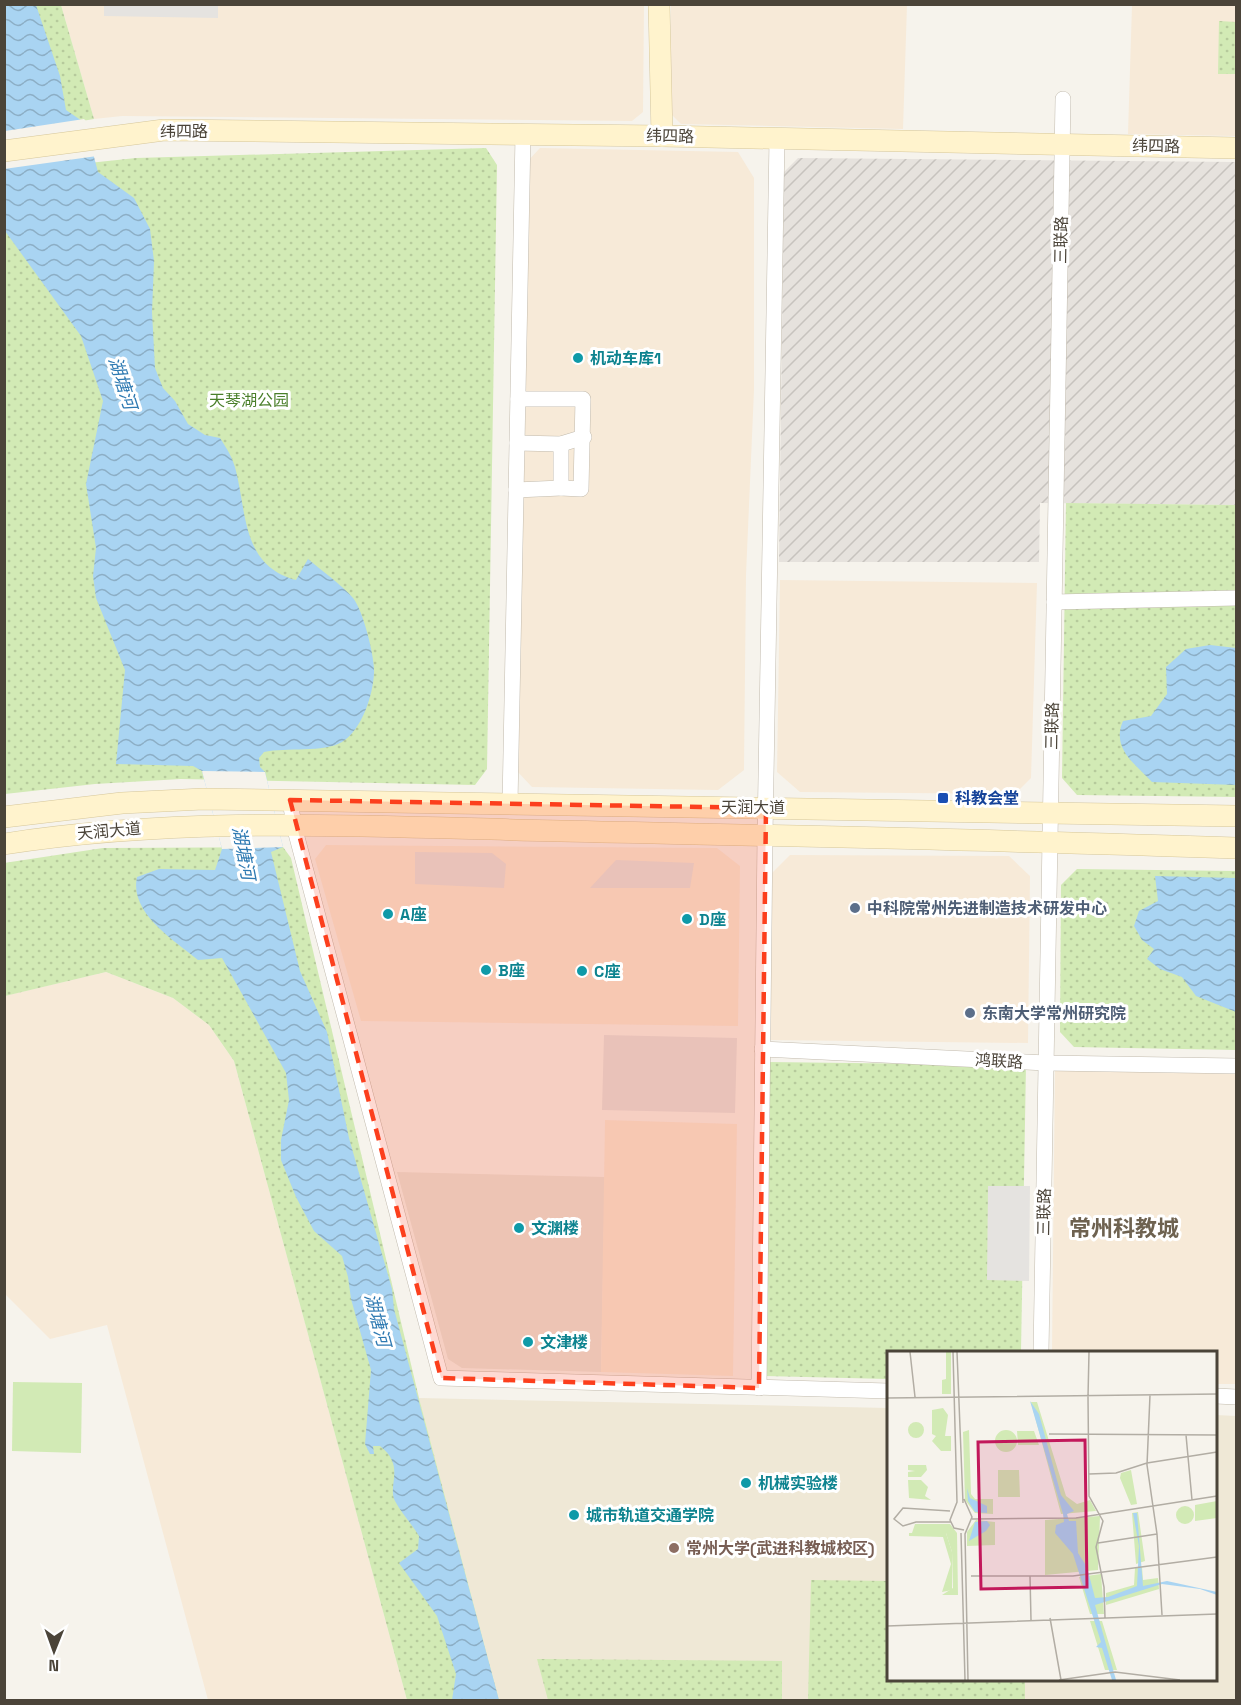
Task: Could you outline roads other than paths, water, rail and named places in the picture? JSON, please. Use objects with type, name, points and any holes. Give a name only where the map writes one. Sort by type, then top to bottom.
[{"type":"street","points":[[659,4],[662,136]]},
{"type":"street","name":"三联路","points":[[1041,1351],[1063,99]]},
{"type":"street","name":"纬四路","points":[[4,151],[164,130],[662,136],[1236,148]]},
{"type":"street","points":[[510,804],[523,135]]},
{"type":"street","points":[[759,1388],[765,836],[777,140]]},
{"type":"street","points":[[516,490],[561,488],[582,494],[584,436],[583,399],[518,399]]},
{"type":"street","points":[[517,443],[561,444],[584,436]]},
{"type":"street","points":[[561,444],[561,488]]},
{"type":"street","points":[[1054,602],[1236,598]]},
{"type":"street","name":"天润大道","points":[[4,817],[122,803],[203,799],[1236,816]]},
{"type":"street","points":[[280,800],[285,825],[441,1378],[887,1391]]},
{"type":"street","name":"天润大道","points":[[4,844],[117,830],[213,824],[1050,841],[1236,848]]},
{"type":"street","name":"鸿联路","points":[[762,1049],[1046,1063],[1236,1066]]},
{"type":"street","points":[[1217,1396],[1236,1397]]},
{"type":"water","name":"湖塘河","points":[[4,5],[36,5],[60,76],[66,110],[85,123],[98,172],[134,198],[150,229],[154,261],[152,312],[155,368],[163,388],[175,401],[188,424],[205,435],[220,438],[227,450],[235,466],[246,521],[256,551],[265,563],[278,573],[296,580],[308,559],[353,598],[368,634],[373,656],[373,682],[369,701],[355,729],[342,742],[325,748],[264,752],[259,758],[260,767],[265,772],[283,847],[271,852],[300,971],[327,1032],[349,1138],[392,1289],[394,1309],[499,1700],[452,1700],[456,1674],[437,1616],[399,1563],[418,1549],[419,1536],[395,1501],[393,1495],[394,1468],[388,1453],[380,1446],[373,1446],[374,1454],[370,1454],[365,1444],[371,1370],[351,1299],[342,1256],[314,1231],[296,1197],[281,1160],[281,1140],[289,1100],[286,1073],[222,958],[198,960],[146,914],[136,890],[137,877],[159,869],[215,870],[222,849],[202,771],[193,766],[116,764],[125,670],[96,598],[93,576],[96,548],[86,484],[103,401],[81,336],[5,231]]},
{"type":"water","points":[[1210,645],[1236,648],[1236,785],[1152,782],[1132,762],[1122,747],[1120,731],[1123,721],[1151,716],[1167,694],[1166,667],[1186,649]]},
{"type":"water","points":[[1155,876],[1236,878],[1236,1012],[1196,996],[1182,977],[1160,969],[1147,959],[1154,949],[1142,940],[1134,926],[1139,911],[1158,901]]},
{"type":"place","name":"机动车库1","points":[[578,358]]},
{"type":"place","name":"科教会堂","points":[[943,798]]},
{"type":"place","name":"中科院常州先进制造技术研发中心","points":[[855,908]]},
{"type":"place","name":"A座","points":[[388,914]]},
{"type":"place","name":"D座","points":[[687,919]]},
{"type":"place","name":"B座","points":[[486,970]]},
{"type":"place","name":"C座","points":[[582,971]]},
{"type":"place","name":"东南大学常州研究院","points":[[970,1013]]},
{"type":"place","name":"文渊楼","points":[[519,1228]]},
{"type":"place","name":"文津楼","points":[[528,1342]]},
{"type":"place","name":"机械实验楼","points":[[746,1483]]},
{"type":"place","name":"城市轨道交通学院","points":[[574,1515]]},
{"type":"place","name":"常州大学(武进科教城校区)","points":[[674,1548]]},
{"type":"district","name":"常州科教城","points":[[1124,1228]]},
{"type":"park label","name":"天琴湖公园","points":[[249,400]]}]
